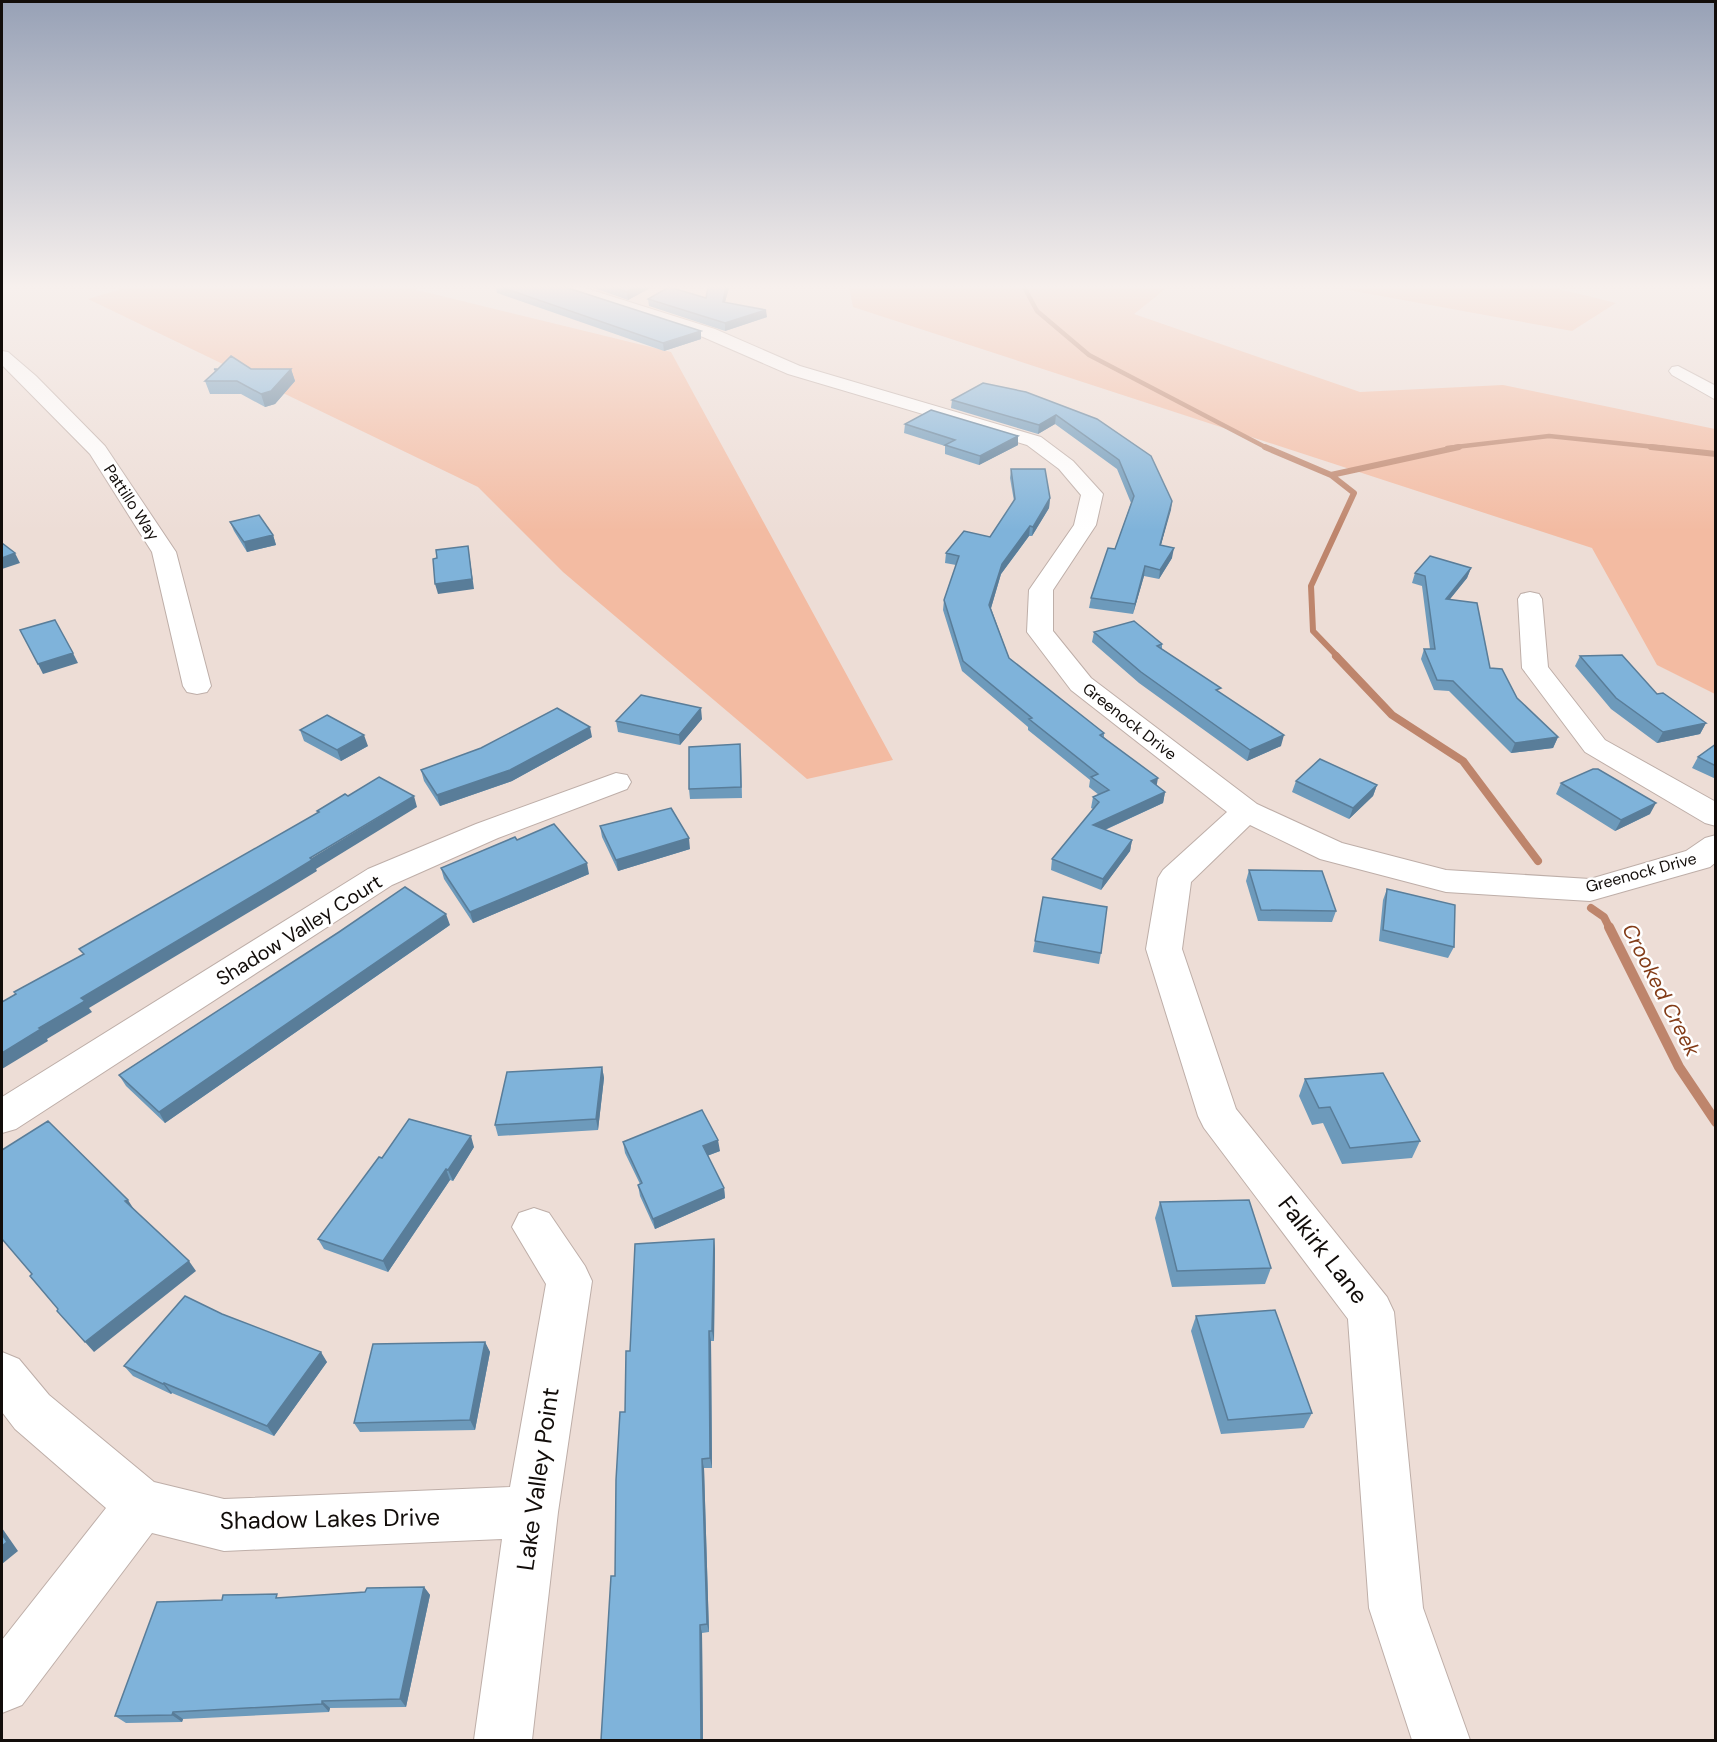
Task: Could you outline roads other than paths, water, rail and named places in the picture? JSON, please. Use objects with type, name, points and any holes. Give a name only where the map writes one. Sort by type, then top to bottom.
[{"type":"street","name":"Pattillo Way","points":[[16,368],[98,450],[164,552],[197,686]]},
{"type":"street","name":"Greenock Drive","points":[[790,368],[1034,441],[1066,465],[1092,494],[1085,525],[1041,590],[1040,632],[1081,684],[1246,812],[1331,851],[1446,881],[1590,890],[1698,859],[1716,844]]},
{"type":"street","points":[[1678,371],[1716,394]]},
{"type":"street","points":[[1530,599],[1535,668],[1595,746],[1716,816]]},
{"type":"street","name":"Shadow Valley Court","points":[[2,1117],[380,878],[487,831],[616,782]]},
{"type":"street","name":"Falkirk Lane","points":[[1246,812],[1175,878],[1164,949],[1218,1116],[1371,1311],[1396,1608],[1441,1740]]},
{"type":"street","name":"Lake Valley Point","points":[[503,1740],[532,1512],[569,1281],[534,1227]]},
{"type":"street","name":"Shadow Lakes Drive","points":[[2,1376],[32,1413],[141,1505],[224,1525],[532,1512]]},
{"type":"street","points":[[2,1685],[141,1505]]},
{"type":"waterway","name":"Crooked Creek","points":[[1114,368],[1265,447]]},
{"type":"waterway","points":[[1447,448],[1549,436],[1665,448]]},
{"type":"waterway","name":"Crooked Creek","points":[[1265,447],[1331,475]]},
{"type":"waterway","points":[[1331,475],[1459,447]]},
{"type":"waterway","points":[[1651,447],[1716,454]]},
{"type":"waterway","name":"Crooked Creek","points":[[1331,475],[1354,493],[1311,586],[1313,631],[1338,657]]},
{"type":"waterway","name":"Crooked Creek","points":[[1336,656],[1392,715],[1463,761],[1538,861]]},
{"type":"waterway","name":"Crooked Creek","points":[[1591,908],[1604,917],[1679,1067],[1716,1122]]}]
